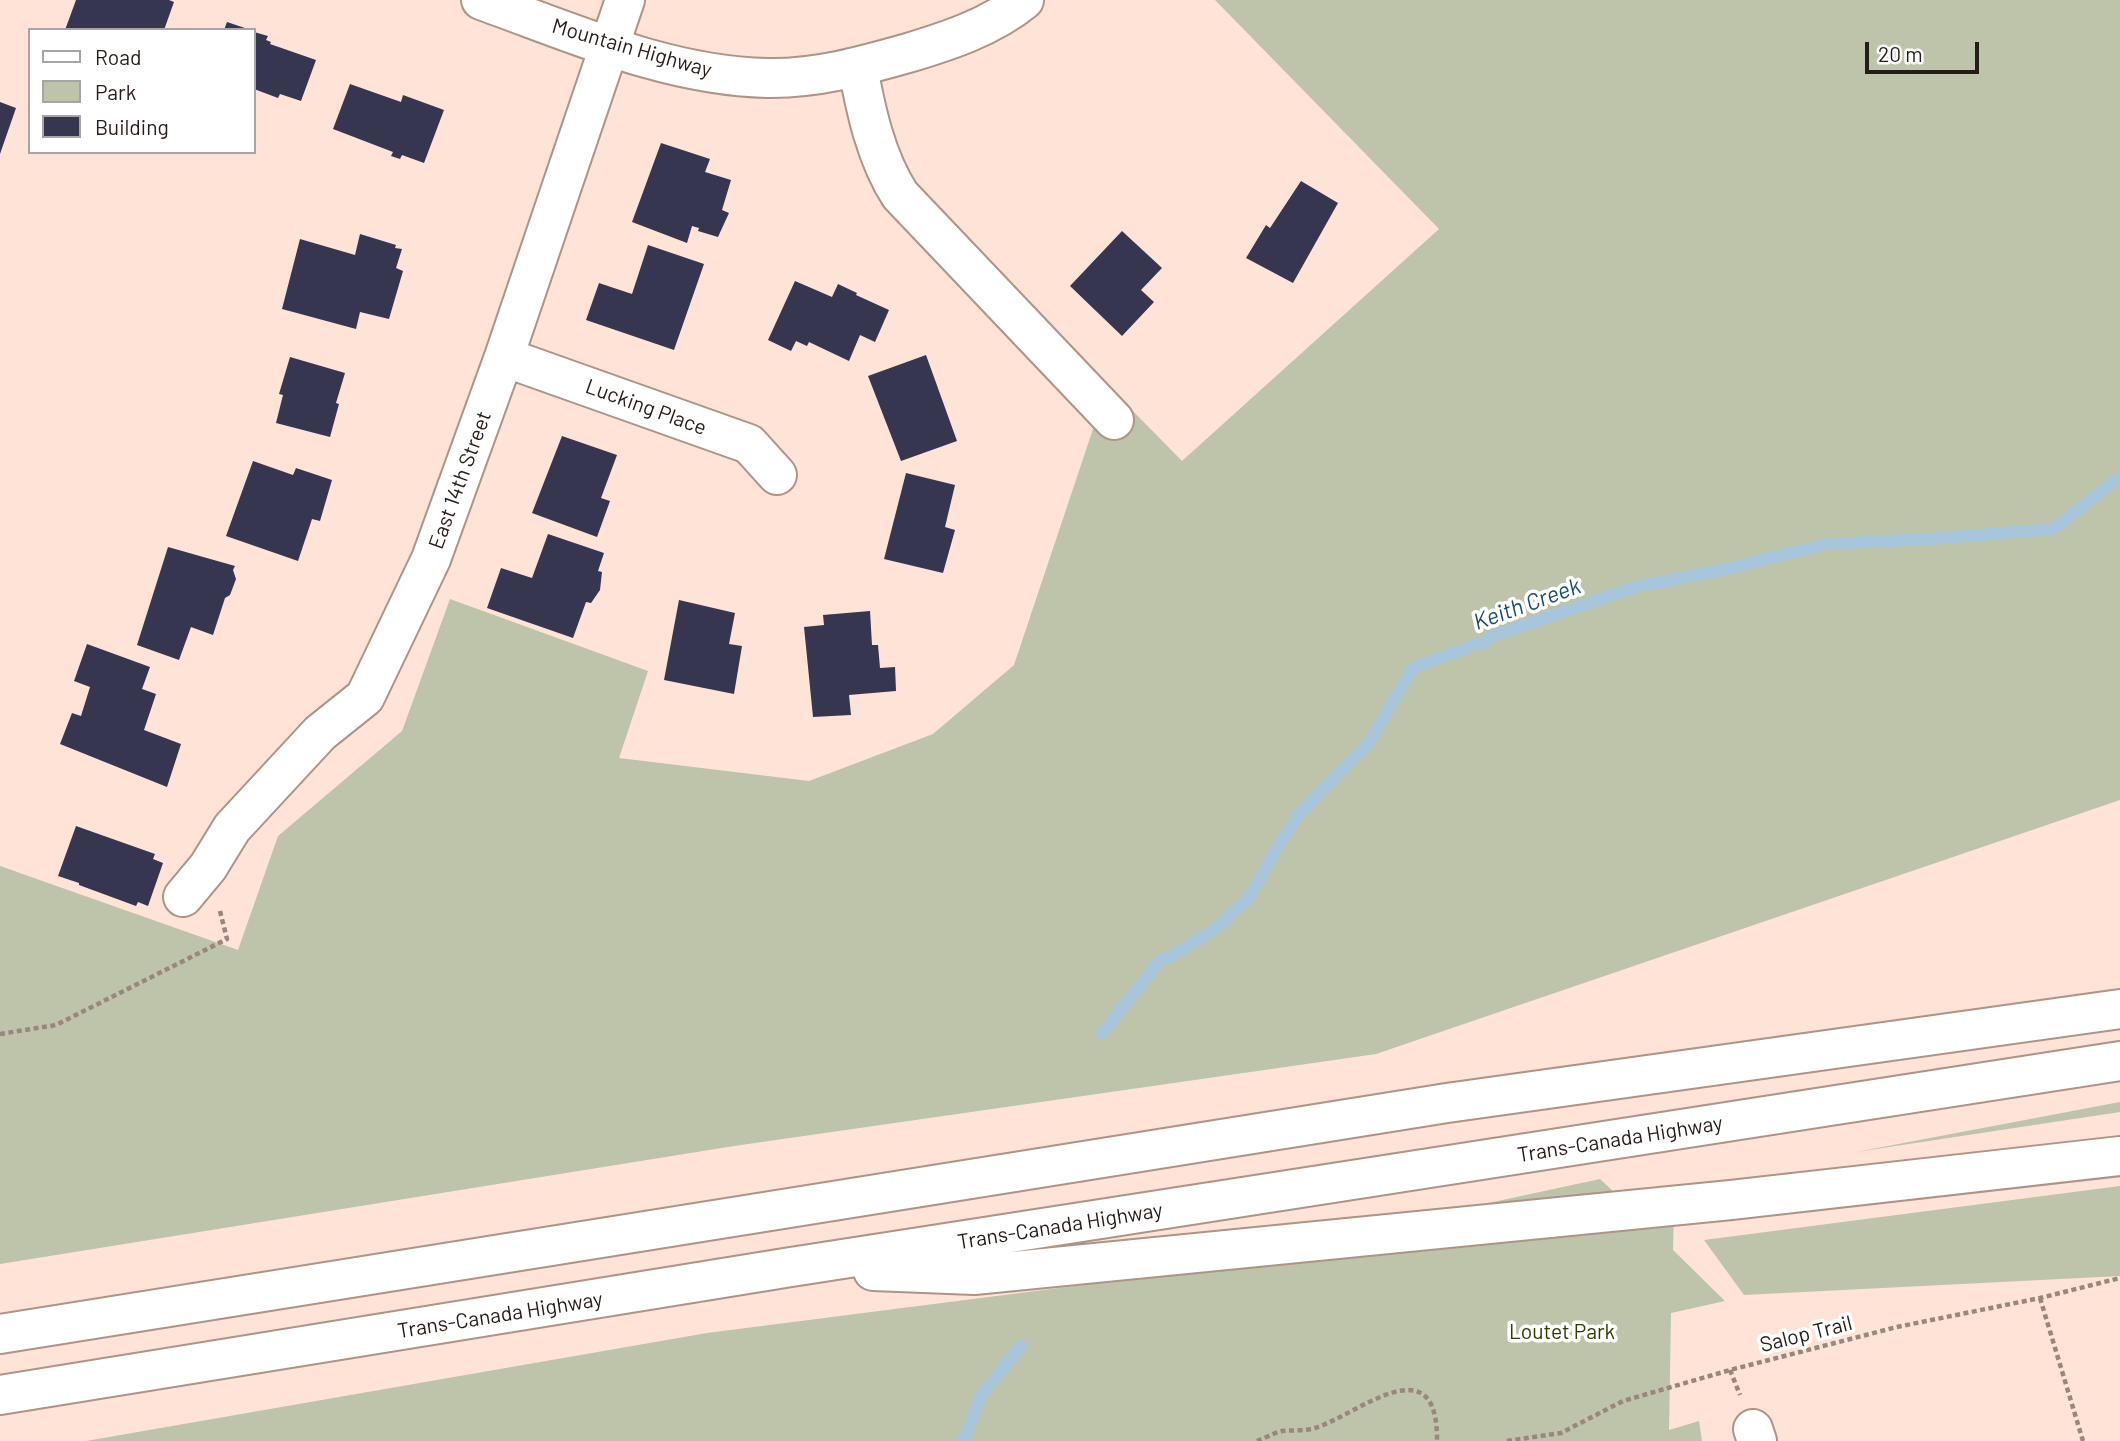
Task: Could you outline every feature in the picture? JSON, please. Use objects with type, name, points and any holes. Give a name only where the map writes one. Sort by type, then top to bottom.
[{"type":"main road","name":"Mountain Highway","points":[[481,0],[611,46],[669,63],[722,75],[769,78],[810,76],[858,68],[956,39],[1024,0]]},
{"type":"main road","name":"East 14th Street","points":[[183,897],[208,867],[232,828],[320,733],[365,697],[431,559],[504,357],[625,0]]},
{"type":"main road","points":[[858,68],[864,100],[881,157],[888,177],[900,195],[1114,420]]},
{"type":"main road","name":"Lucking Place","points":[[504,357],[749,444],[776,475]]},
{"type":"main road","points":[[0,1334],[1447,1103],[2120,1009]]},
{"type":"main road","name":"Trans-Canada Highway","points":[[0,1395],[791,1267],[2120,1062]]},
{"type":"main road","points":[[791,1267],[974,1275],[1731,1200],[2120,1156]]},
{"type":"path","points":[[0,1034],[56,1025],[227,939],[208,867]]},
{"type":"path","name":"Salop Trail","points":[[1507,1441],[1561,1433],[1623,1401],[1730,1370],[1897,1327],[2040,1298],[2120,1278]]},
{"type":"path","points":[[2040,1298],[2083,1441]]},
{"type":"path","points":[[1257,1441],[1279,1432],[1313,1429],[1344,1416],[1365,1402],[1389,1393],[1411,1390],[1426,1396],[1432,1407],[1437,1418],[1437,1441]]},
{"type":"green space","points":[[1215,0],[2120,0],[2120,800],[1376,1054],[734,1146],[0,1264],[0,866],[238,950],[278,836],[402,731],[450,599],[648,671],[619,758],[809,781],[933,734],[1014,665],[1095,423],[1104,432],[1128,406],[1182,461],[1439,229]]},
{"type":"green space","points":[[2120,1102],[2120,1112],[1856,1152]]},
{"type":"green space","name":"Loutet Park","points":[[1600,1179],[1633,1210],[1674,1204],[1673,1250],[1725,1301],[1671,1313],[1669,1430],[1699,1421],[1702,1441],[86,1441],[707,1333],[1145,1277]]},
{"type":"green space","points":[[2120,1186],[2120,1276],[1744,1295],[1704,1240]]},
{"type":"building","points":[[76,0],[174,2],[165,28],[66,28]]},
{"type":"building","points":[[227,22],[245,28],[225,28]]},
{"type":"building","points":[[256,33],[268,36],[266,40],[271,42],[270,44],[316,60],[301,101],[280,94],[278,98],[256,90]]},
{"type":"building","points":[[350,84],[401,102],[403,95],[444,110],[424,163],[402,155],[400,159],[391,156],[393,152],[333,129]]},
{"type":"building","points":[[0,102],[16,108],[0,154]]},
{"type":"building","points":[[661,143],[710,159],[705,172],[731,180],[722,210],[729,213],[718,237],[698,231],[699,228],[692,226],[687,243],[632,222]]},
{"type":"building","points":[[1301,181],[1338,203],[1293,283],[1246,258],[1266,225],[1270,228]]},
{"type":"building","points":[[1122,231],[1162,268],[1141,290],[1154,302],[1122,336],[1070,286]]},
{"type":"building","points":[[360,234],[402,249],[396,268],[403,271],[389,319],[360,312],[356,329],[282,309],[300,239],[355,255]]},
{"type":"building","points":[[648,245],[704,264],[674,350],[586,320],[599,283],[632,294]]},
{"type":"building","points":[[795,281],[832,297],[838,284],[889,310],[875,342],[860,335],[849,361],[809,342],[807,346],[796,341],[791,351],[768,340]]},
{"type":"building","points":[[926,355],[957,441],[901,461],[868,376]]},
{"type":"building","points":[[290,357],[345,373],[330,437],[276,423],[283,395],[279,394]]},
{"type":"building","points":[[562,436],[617,455],[601,498],[610,501],[597,537],[532,513]]},
{"type":"building","points":[[253,461],[293,475],[296,468],[332,480],[320,521],[312,519],[298,561],[226,536]]},
{"type":"building","points":[[906,473],[955,485],[945,527],[955,530],[943,573],[884,559]]},
{"type":"building","points":[[548,534],[604,553],[598,571],[602,572],[600,590],[591,603],[586,602],[573,638],[487,608],[501,568],[532,578]]},
{"type":"building","points":[[168,547],[235,566],[233,570],[236,579],[230,595],[225,598],[213,635],[191,627],[179,660],[137,645]]},
{"type":"building","points":[[679,600],[735,613],[729,644],[742,646],[734,694],[664,680]]},
{"type":"building","points":[[870,611],[872,645],[878,645],[880,668],[895,667],[896,691],[849,695],[851,715],[813,717],[804,627],[824,625],[823,615]]},
{"type":"building","points":[[87,644],[150,667],[142,689],[156,694],[144,730],[181,744],[167,787],[60,744],[72,713],[81,716],[90,687],[74,681]]},
{"type":"building","points":[[76,826],[155,854],[153,859],[163,863],[148,906],[138,902],[136,906],[58,876]]},
{"type":"waterway","name":"Keith Creek","points":[[1102,1034],[1160,960],[1170,957],[1215,929],[1249,898],[1300,813],[1368,744],[1413,668],[1483,644],[1493,636],[1636,587],[1722,570],[1827,544],[2053,529],[2120,477]]},
{"type":"waterway","name":"Keith Creek","points":[[962,1441],[980,1397],[1021,1346]]}]
